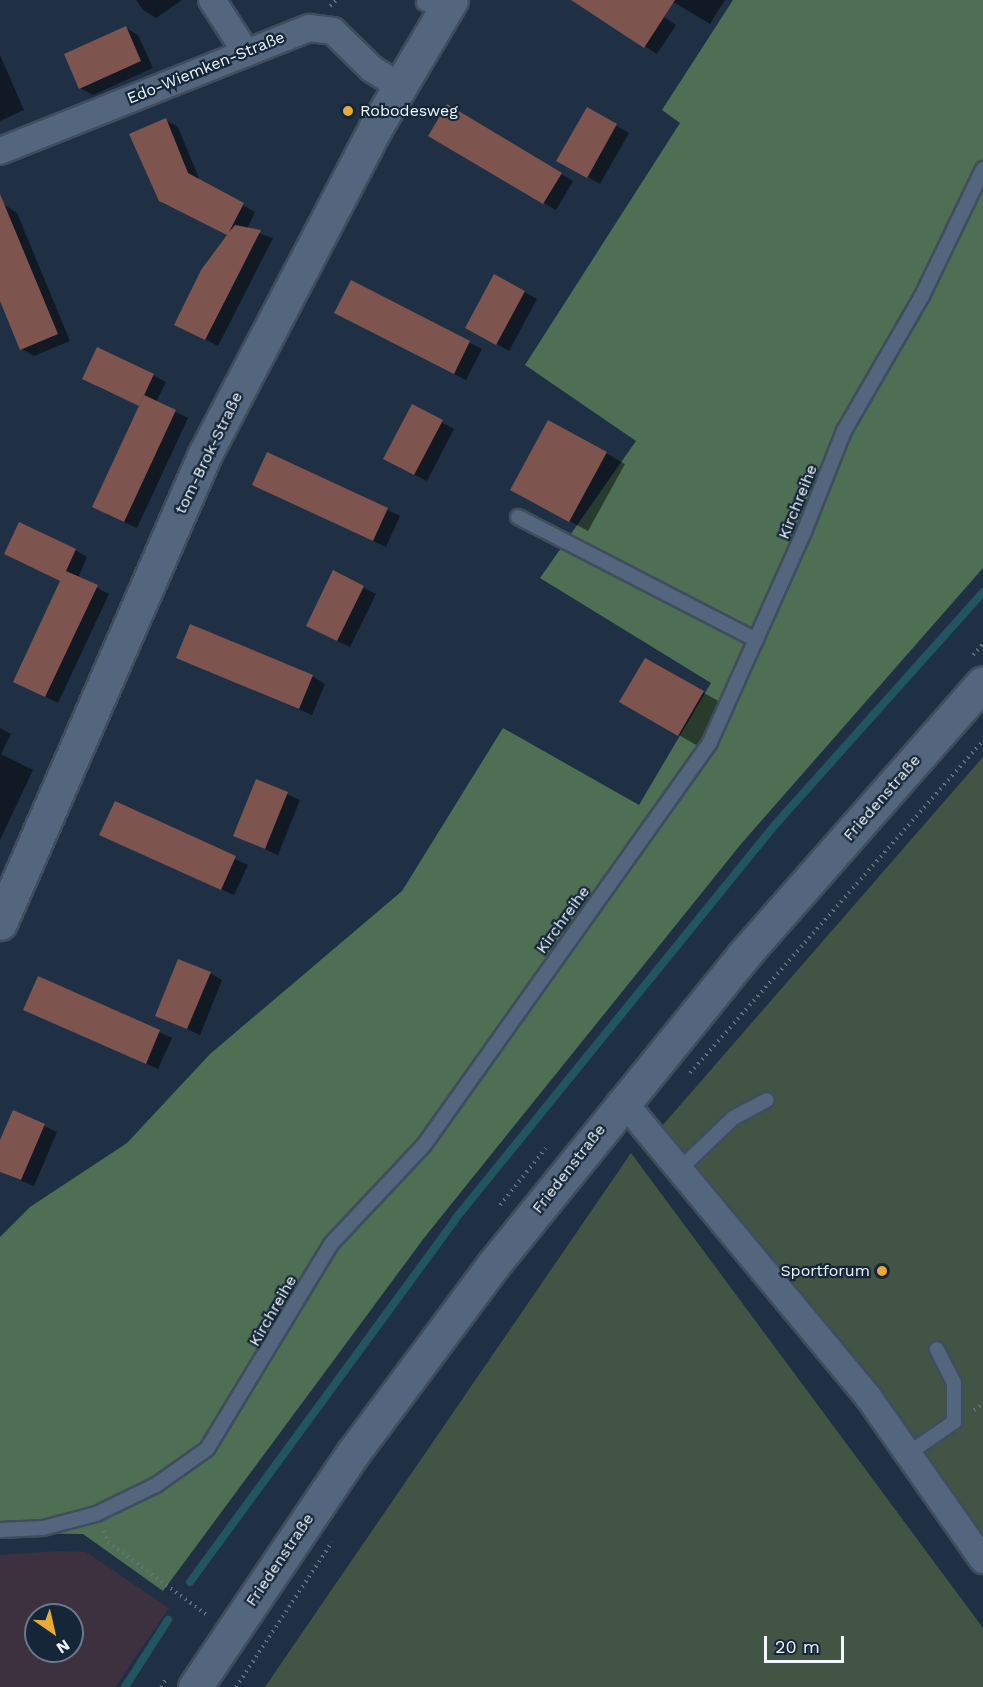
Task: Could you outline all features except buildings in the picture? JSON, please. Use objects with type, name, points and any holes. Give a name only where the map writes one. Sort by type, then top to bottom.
[{"type":"main road","name":"tom-Brok-Straße","points":[[0,923],[206,454],[440,5]]},
{"type":"main road","name":"Friedenstraße","points":[[195,1687],[353,1453],[620,1104],[743,956],[983,683]]},
{"type":"street","points":[[212,0],[245,51]]},
{"type":"street","name":"Edo-Wiemken-Straße","points":[[0,151],[245,51],[322,27],[333,31],[372,69],[398,86]]},
{"type":"street","points":[[620,1104],[636,1117],[869,1398],[983,1560]]},
{"type":"lane","name":"Kirchreihe","points":[[0,1530],[43,1527],[96,1514],[156,1485],[207,1449],[332,1244],[424,1145],[710,742],[756,640],[844,431],[922,296],[983,169]]},
{"type":"lane","points":[[518,517],[756,640]]},
{"type":"lane","points":[[679,1170],[733,1118],[767,1100]]},
{"type":"lane","points":[[909,1453],[954,1422],[954,1383],[937,1349]]},
{"type":"path","points":[[684,1079],[983,741]]},
{"type":"path","points":[[96,1514],[108,1542],[207,1615]]},
{"type":"shaded area","points":[[59,1551],[86,1552],[169,1608],[115,1687],[0,1687],[0,1555]]},
{"type":"green space","points":[[733,0],[983,0],[983,568],[741,844],[424,1238],[163,1591],[83,1534],[0,1533],[0,1237],[30,1207],[127,1143],[210,1054],[402,891],[503,728],[639,805],[711,683],[540,578],[636,441],[525,365],[680,123],[662,110]]},
{"type":"green space","name":"Sportforum","points":[[983,757],[983,1551],[901,1416],[662,1126]]},
{"type":"green space","points":[[631,1153],[983,1628],[983,1687],[265,1687]]},
{"type":"waterway","points":[[190,1582],[456,1218],[774,826],[983,592]]},
{"type":"waterway","points":[[125,1687],[168,1620]]},
{"type":"place","name":"Robodesweg","points":[[348,111]]},
{"type":"place","name":"Sportforum","points":[[882,1271]]}]
